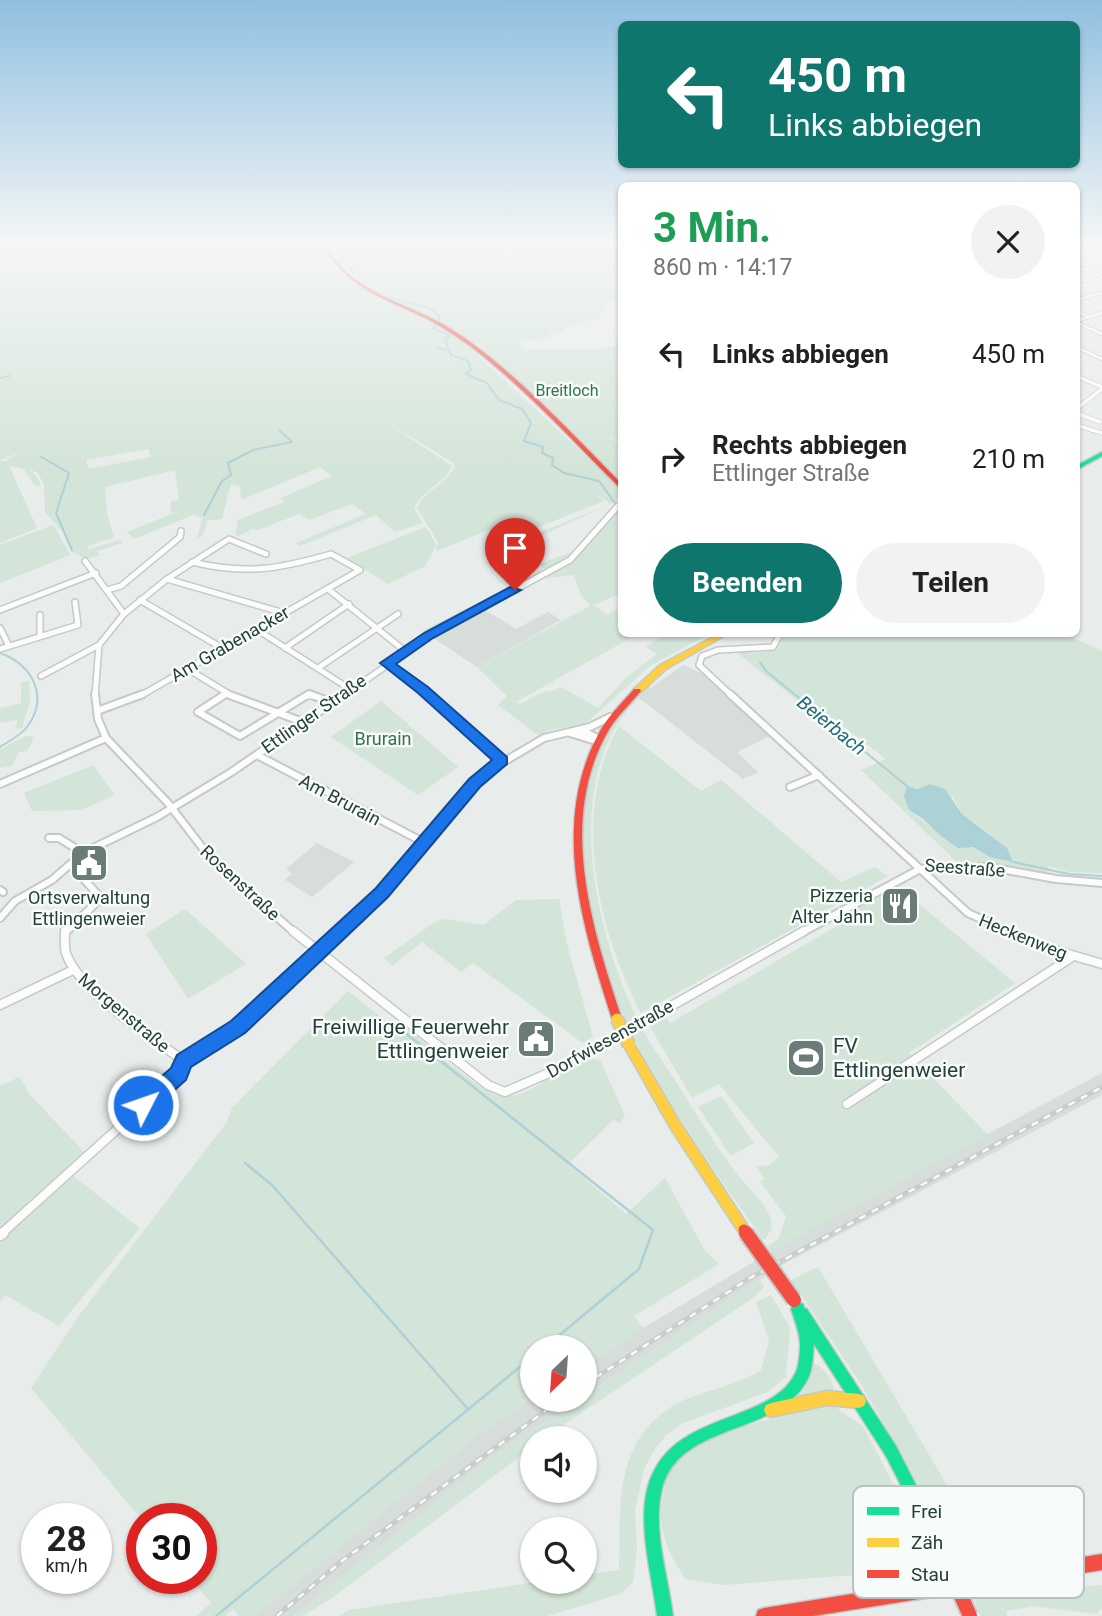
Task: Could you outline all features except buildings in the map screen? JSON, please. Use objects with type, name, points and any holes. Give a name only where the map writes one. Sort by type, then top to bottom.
[{"type":"main road","points":[[427,319],[452,331],[488,358],[618,482]]},
{"type":"main road","points":[[1090,463],[1102,455]]},
{"type":"main road","points":[[1080,464],[1102,455]]},
{"type":"main road","points":[[1080,465],[1102,461]]},
{"type":"main road","points":[[717,637],[653,672],[633,689],[597,739],[580,790],[576,833],[579,888],[594,954],[629,1045],[675,1125],[861,1402],[909,1486]]},
{"type":"main road","points":[[665,1616],[653,1522],[660,1473],[674,1450],[684,1441],[714,1425],[766,1410],[786,1401],[802,1381],[807,1348],[796,1304]]},
{"type":"main road","points":[[766,1410],[792,1409],[838,1398],[861,1402]]},
{"type":"main road","points":[[1084,1565],[1102,1562]]},
{"type":"main road","points":[[764,1616],[877,1598]]},
{"type":"main road","points":[[962,1598],[970,1616]]},
{"type":"street","points":[[1080,323],[1102,334]]},
{"type":"street","points":[[1080,349],[1102,359]]},
{"type":"street","points":[[1080,378],[1102,388],[1080,407]]},
{"type":"street","points":[[1080,413],[1101,422]]},
{"type":"street","points":[[1085,427],[1101,422]]},
{"type":"street","points":[[1080,426],[1102,433]]},
{"type":"street","name":"Ettlinger Straße","points":[[0,918],[15,901],[71,865],[83,853],[171,809],[257,755],[405,651],[570,560],[618,505]]},
{"type":"street","points":[[107,590],[128,580],[180,537],[181,531]]},
{"type":"street","points":[[41,676],[99,645],[124,614],[140,600],[229,539],[266,554]]},
{"type":"street","name":"Am Grabenacker","points":[[97,711],[128,702],[360,570],[331,554],[309,562],[256,573],[222,570],[192,562]]},
{"type":"street","points":[[85,561],[124,614]]},
{"type":"street","points":[[0,610],[96,573]]},
{"type":"street","points":[[167,579],[284,613]]},
{"type":"street","points":[[328,589],[405,651]]},
{"type":"street","points":[[140,600],[222,649]]},
{"type":"street","points":[[0,649],[8,644],[78,625],[75,602]]},
{"type":"street","points":[[285,648],[349,604]]},
{"type":"street","points":[[318,668],[398,614]]},
{"type":"street","points":[[40,615],[40,635]]},
{"type":"street","points":[[0,628],[8,644]]},
{"type":"street","points":[[256,629],[350,688]]},
{"type":"street","name":"Seestraße","points":[[777,637],[769,649],[709,653],[699,660],[702,669],[718,680],[920,869],[990,867],[1056,879],[1102,883]]},
{"type":"street","points":[[0,784],[106,738],[100,730],[97,711],[95,674],[99,645]]},
{"type":"street","points":[[387,663],[423,690],[502,761]]},
{"type":"street","points":[[188,669],[224,695],[303,722]]},
{"type":"street","points":[[224,695],[198,712],[238,735],[309,694],[331,702]]},
{"type":"street","points":[[0,1235],[175,1077],[184,1061],[238,1027],[316,951],[382,893],[474,783],[502,761],[554,734],[579,730],[610,718]]},
{"type":"street","points":[[579,730],[597,739]]},
{"type":"street","points":[[554,734],[573,734],[597,739]]},
{"type":"street","name":"Rosenstraße","points":[[106,738],[171,809],[211,859],[316,951]]},
{"type":"street","name":"Am Brurain","points":[[257,755],[425,843]]},
{"type":"street","points":[[790,787],[819,775]]},
{"type":"street","points":[[50,838],[59,838],[83,853]]},
{"type":"street","name":"Morgenstraße","points":[[71,865],[101,898],[65,930],[65,951],[73,970],[139,1029],[184,1061]]},
{"type":"street","name":"Dorfwiesenstraße","points":[[316,951],[488,1086],[505,1092],[520,1088],[599,1048],[734,969],[920,869]]},
{"type":"street","name":"Heckenweg","points":[[920,869],[958,906],[983,922],[1072,957],[1102,964]]},
{"type":"street","points":[[847,1104],[989,1014],[1072,957]]},
{"type":"street","points":[[0,1005],[73,970]]},
{"type":"shaded area","points":[[485,610],[516,629],[548,612],[561,620],[477,667],[432,637]]},
{"type":"shaded area","points":[[683,665],[706,675],[772,735],[737,752],[758,772],[743,779],[638,697]]},
{"type":"shaded area","points":[[317,843],[354,862],[312,897],[285,880],[292,874],[286,869]]},
{"type":"shaded area","points":[[1102,1073],[1102,1095],[782,1265],[597,1387],[597,1358],[804,1232]]},
{"type":"shaded area","points":[[520,1407],[520,1412],[560,1412],[539,1426],[520,1426],[520,1438],[492,1457],[293,1616],[254,1616],[483,1431]]},
{"type":"green space","points":[[0,319],[423,319],[444,329],[470,348],[618,486],[618,499],[611,504],[594,493],[604,501],[511,538],[496,527],[436,551],[438,542],[417,508],[425,496],[447,478],[455,466],[377,416],[452,466],[414,507],[422,523],[395,532],[376,515],[300,546],[296,543],[366,514],[352,504],[309,520],[299,514],[239,536],[235,534],[238,520],[284,502],[280,498],[332,476],[320,467],[241,500],[240,486],[231,484],[222,519],[207,520],[203,534],[197,539],[203,516],[198,517],[195,514],[134,539],[127,532],[181,510],[171,513],[171,501],[179,500],[175,470],[105,487],[107,514],[114,537],[86,547],[89,549],[120,540],[122,543],[97,551],[100,555],[86,559],[71,551],[62,531],[45,512],[44,485],[38,473],[6,460],[22,452],[0,460]],"holes":[[[148,449],[151,457],[89,469],[86,460]]]},
{"type":"green space","name":"Breitloch","points":[[433,319],[596,319],[563,327],[567,332],[549,333],[551,339],[520,341],[523,349],[597,349],[618,346],[618,441],[596,432],[618,443],[618,479],[480,346]]},
{"type":"green space","points":[[0,461],[13,462],[30,470],[41,486],[35,486],[24,469],[9,466],[37,528],[0,543]]},
{"type":"green space","points":[[608,505],[505,552],[500,549]]},
{"type":"green space","points":[[618,508],[618,594],[594,605],[607,615],[618,609],[618,637],[632,637],[516,702],[520,704],[547,690],[550,692],[561,687],[598,708],[628,676],[657,654],[646,647],[661,637],[703,637],[650,666],[584,725],[553,729],[538,735],[498,705],[507,696],[477,667],[590,606],[581,595],[574,575],[539,579],[573,560]]},
{"type":"green space","points":[[53,525],[70,555],[0,583],[0,545]]},
{"type":"green space","points":[[426,527],[436,545],[425,566],[388,584],[347,558]]},
{"type":"green space","points":[[575,553],[559,565],[427,634],[422,631],[545,569],[539,564]]},
{"type":"green space","name":"Beierbach","points":[[781,637],[1072,637],[1102,651],[1102,873],[1069,872],[1048,866],[1049,876],[981,863],[958,863],[861,770],[886,759],[833,718],[816,715],[736,652],[766,652],[779,647]],"holes":[[[908,786],[953,797],[962,814],[989,833],[1013,861],[982,853],[973,847],[958,847],[908,810]]]},
{"type":"green space","points":[[29,681],[30,701],[22,728],[16,729],[17,720],[0,723],[0,708],[21,703],[21,683]]},
{"type":"green space","points":[[647,685],[651,688],[621,719],[602,758],[593,802],[592,849],[597,898],[609,945],[641,1026],[718,1148],[769,1214],[771,1230],[764,1240],[704,1156],[633,1037],[615,995],[594,920],[584,855],[586,794],[594,764],[606,737],[624,710]]},
{"type":"green space","name":"Brurain","points":[[381,701],[458,767],[418,795],[331,737]]},
{"type":"green space","points":[[619,726],[701,791],[721,780],[841,882],[875,867],[888,876],[641,1013],[613,945],[602,908],[593,833],[596,795],[604,760]]},
{"type":"green space","points":[[25,736],[34,737],[28,751],[19,752],[12,766],[0,768],[0,750]]},
{"type":"green space","points":[[93,765],[115,795],[80,810],[32,811],[24,793]]},
{"type":"green space","name":"FV Ettlingenweier","points":[[896,885],[1015,983],[909,1053],[988,1135],[771,1252],[768,1246],[779,1238],[786,1216],[760,1182],[765,1179],[756,1167],[769,1165],[779,1157],[719,1084],[692,1098],[649,1025],[664,1016],[670,1023],[856,915],[852,911]]},
{"type":"green space","points":[[559,899],[567,944],[593,1037],[583,1043],[473,963],[461,972],[422,942],[392,966],[384,958],[435,922],[445,919],[484,925],[516,900]]},
{"type":"green space","points":[[185,909],[246,964],[188,999],[146,934]]},
{"type":"green space","points":[[348,991],[401,1033],[406,1028],[463,1074],[494,1094],[508,1096],[522,1093],[573,1064],[600,1060],[625,1116],[619,1123],[614,1119],[568,1164],[626,1214],[665,1178],[705,1251],[719,1264],[634,1316],[643,1328],[597,1358],[597,1335],[520,1335],[520,1407],[483,1431],[254,1616],[238,1616],[234,1609],[225,1616],[196,1616],[211,1603],[204,1594],[217,1594],[217,1503],[128,1503],[31,1388],[78,1317],[227,1122],[232,1108]]},
{"type":"green space","points":[[19,1077],[31,1096],[84,1152],[0,1228],[0,1086]]},
{"type":"green space","points":[[721,1096],[754,1143],[731,1156],[698,1107]]},
{"type":"green space","points":[[73,1176],[140,1228],[59,1326],[5,1295],[0,1301],[0,1242]]},
{"type":"green space","points":[[818,1267],[947,1486],[918,1486],[859,1381],[791,1280]]},
{"type":"green space","points":[[760,1280],[764,1287],[753,1298],[597,1402],[597,1387]]},
{"type":"green space","points":[[771,1295],[790,1328],[786,1377],[768,1392],[683,1423],[666,1435],[644,1469],[635,1511],[637,1549],[633,1582],[620,1594],[547,1616],[339,1616],[349,1610],[520,1584],[520,1594],[597,1594],[597,1573],[619,1570],[624,1480],[638,1440],[652,1423],[671,1407],[761,1370],[769,1341],[756,1302]]},
{"type":"green space","points":[[812,1363],[828,1375],[835,1394],[794,1402],[804,1389]]},
{"type":"green space","points":[[837,1404],[840,1411],[863,1426],[894,1486],[853,1486],[853,1575],[724,1585],[686,1579],[673,1560],[662,1528],[661,1506],[672,1466],[684,1452],[714,1436]]},
{"type":"green space","points":[[560,1412],[583,1412],[562,1426],[539,1426]]},
{"type":"green space","points":[[520,1438],[520,1456],[335,1596],[303,1616],[293,1616],[492,1457]]},
{"type":"green space","points":[[1102,1585],[1102,1608],[1096,1614],[1033,1606],[1006,1611],[1007,1616],[980,1616],[974,1598],[1084,1598],[1084,1587]]},
{"type":"water","points":[[930,784],[945,789],[962,814],[1007,848],[1013,862],[990,857],[973,847],[958,848],[909,810],[904,796],[907,786],[918,789]]},
{"type":"waterway","name":"Beierbach","points":[[436,325],[433,328],[450,336],[445,340],[451,355],[468,361],[471,370],[466,374],[487,383],[499,400],[522,409],[531,423],[524,441],[543,447],[542,453],[553,458],[552,465],[564,473],[599,481],[615,503]]},
{"type":"waterway","points":[[437,348],[446,350]]},
{"type":"waterway","points":[[0,378],[5,377]]},
{"type":"waterway","points":[[279,430],[291,441]]},
{"type":"waterway","points":[[204,515],[222,481],[231,475],[228,463],[253,450],[292,442]]},
{"type":"waterway","points":[[40,456],[69,473],[56,513],[72,550]]},
{"type":"waterway","points":[[0,653],[21,665],[29,674],[37,693],[34,715],[27,727],[0,747]]},
{"type":"waterway","name":"Beierbach","points":[[760,662],[766,671],[907,786]]},
{"type":"waterway","name":"Beierbach","points":[[1013,862],[1069,874],[1102,876]]},
{"type":"waterway","points":[[403,1031],[653,1230],[639,1269],[560,1335]]},
{"type":"waterway","points":[[245,1163],[272,1185],[467,1408]]},
{"type":"waterway","points":[[216,1616],[520,1367]]},
{"type":"railway","points":[[597,1377],[750,1278],[1102,1087]]},
{"type":"railway","points":[[277,1616],[342,1561],[544,1412]]},
{"type":"traffic: fast","points":[[1080,466],[1102,454]]},
{"type":"traffic: fast","points":[[665,1616],[652,1525],[652,1507],[660,1473],[675,1452],[696,1438],[771,1406],[791,1392],[804,1373],[807,1345],[798,1309]]},
{"type":"traffic: fast","points":[[802,1314],[891,1451],[909,1486]]},
{"type":"traffic: slow","points":[[637,691],[663,667],[718,637]]},
{"type":"traffic: slow","points":[[617,1019],[629,1045]]},
{"type":"traffic: slow","points":[[629,1045],[675,1125],[744,1230]]},
{"type":"traffic: slow","points":[[771,1410],[827,1398],[859,1401]]},
{"type":"traffic: jam","points":[[431,319],[469,343],[515,381],[618,483]]},
{"type":"traffic: jam","points":[[617,1019],[592,936],[583,892],[578,848],[579,805],[588,764],[607,725],[637,691]]},
{"type":"traffic: jam","points":[[744,1230],[794,1300]]},
{"type":"traffic: jam","points":[[1084,1565],[1102,1562]]},
{"type":"traffic: jam","points":[[764,1616],[877,1598]]},
{"type":"traffic: jam","points":[[962,1598],[970,1616]]},
{"type":"place","name":"Ortsverwaltung Ettlingenweier","points":[[89,863]]},
{"type":"place","name":"Pizzeria Alter Jahn","points":[[900,906]]},
{"type":"place","name":"Freiwillige Feuerwehr Ettlingenweier","points":[[536,1039]]},
{"type":"place","name":"FV Ettlingenweier","points":[[806,1058]]},
{"type":"route","points":[[143,1105],[179,1074],[184,1061],[205,1051],[238,1027],[316,951],[382,893],[474,783],[502,761],[408,677],[387,663],[429,636],[515,590]]}]
